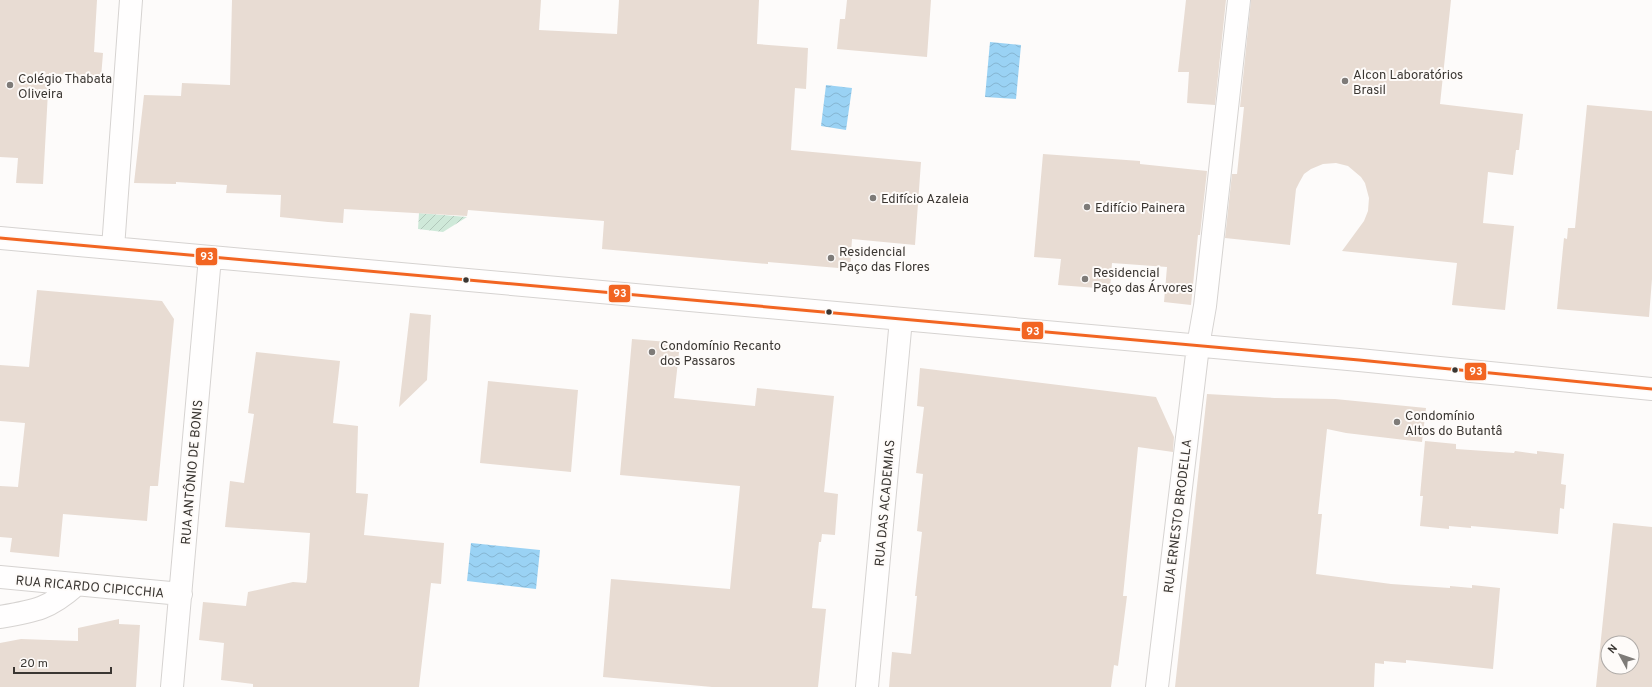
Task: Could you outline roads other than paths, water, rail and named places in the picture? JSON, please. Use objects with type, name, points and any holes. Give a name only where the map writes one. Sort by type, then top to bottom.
[{"type":"street","points":[[113,248],[131,0]]},
{"type":"street","name":"RUA ERNESTO BRODELLA","points":[[1157,687],[1198,346],[1205,306],[1239,0]]},
{"type":"street","points":[[0,238],[1652,388]]},
{"type":"street","name":"RUA ANTÔNIO DE BONIS","points":[[172,687],[210,257]]},
{"type":"street","name":"RUA DAS ACADEMIAS","points":[[867,687],[901,319]]},
{"type":"street","name":"RUA RICARDO CIPICCHIA","points":[[0,577],[181,594]]},
{"type":"street","points":[[0,617],[32,611],[48,605],[64,595],[76,584]]},
{"type":"water","points":[[990,42],[1021,45],[1016,99],[985,97]]},
{"type":"water","points":[[826,85],[852,88],[846,130],[821,126]]},
{"type":"water","points":[[471,543],[540,550],[536,589],[467,581]]},
{"type":"place","name":"Alcon Laboratórios Brasil","points":[[1345,81]]},
{"type":"place","name":"Colégio Thabata Oliveira","points":[[10,85]]},
{"type":"place","name":"Edifício Azaleia","points":[[873,198]]},
{"type":"place","name":"Edifício Painera","points":[[1087,207]]},
{"type":"place","name":"Residencial Paço das Flores","points":[[831,258]]},
{"type":"place","name":"Residencial Paço das Árvores","points":[[1085,279]]},
{"type":"place","name":"Condomínio Recanto dos Passaros","points":[[652,352]]},
{"type":"place","name":"Condomínio Altos do Butantâ","points":[[1397,422]]}]
